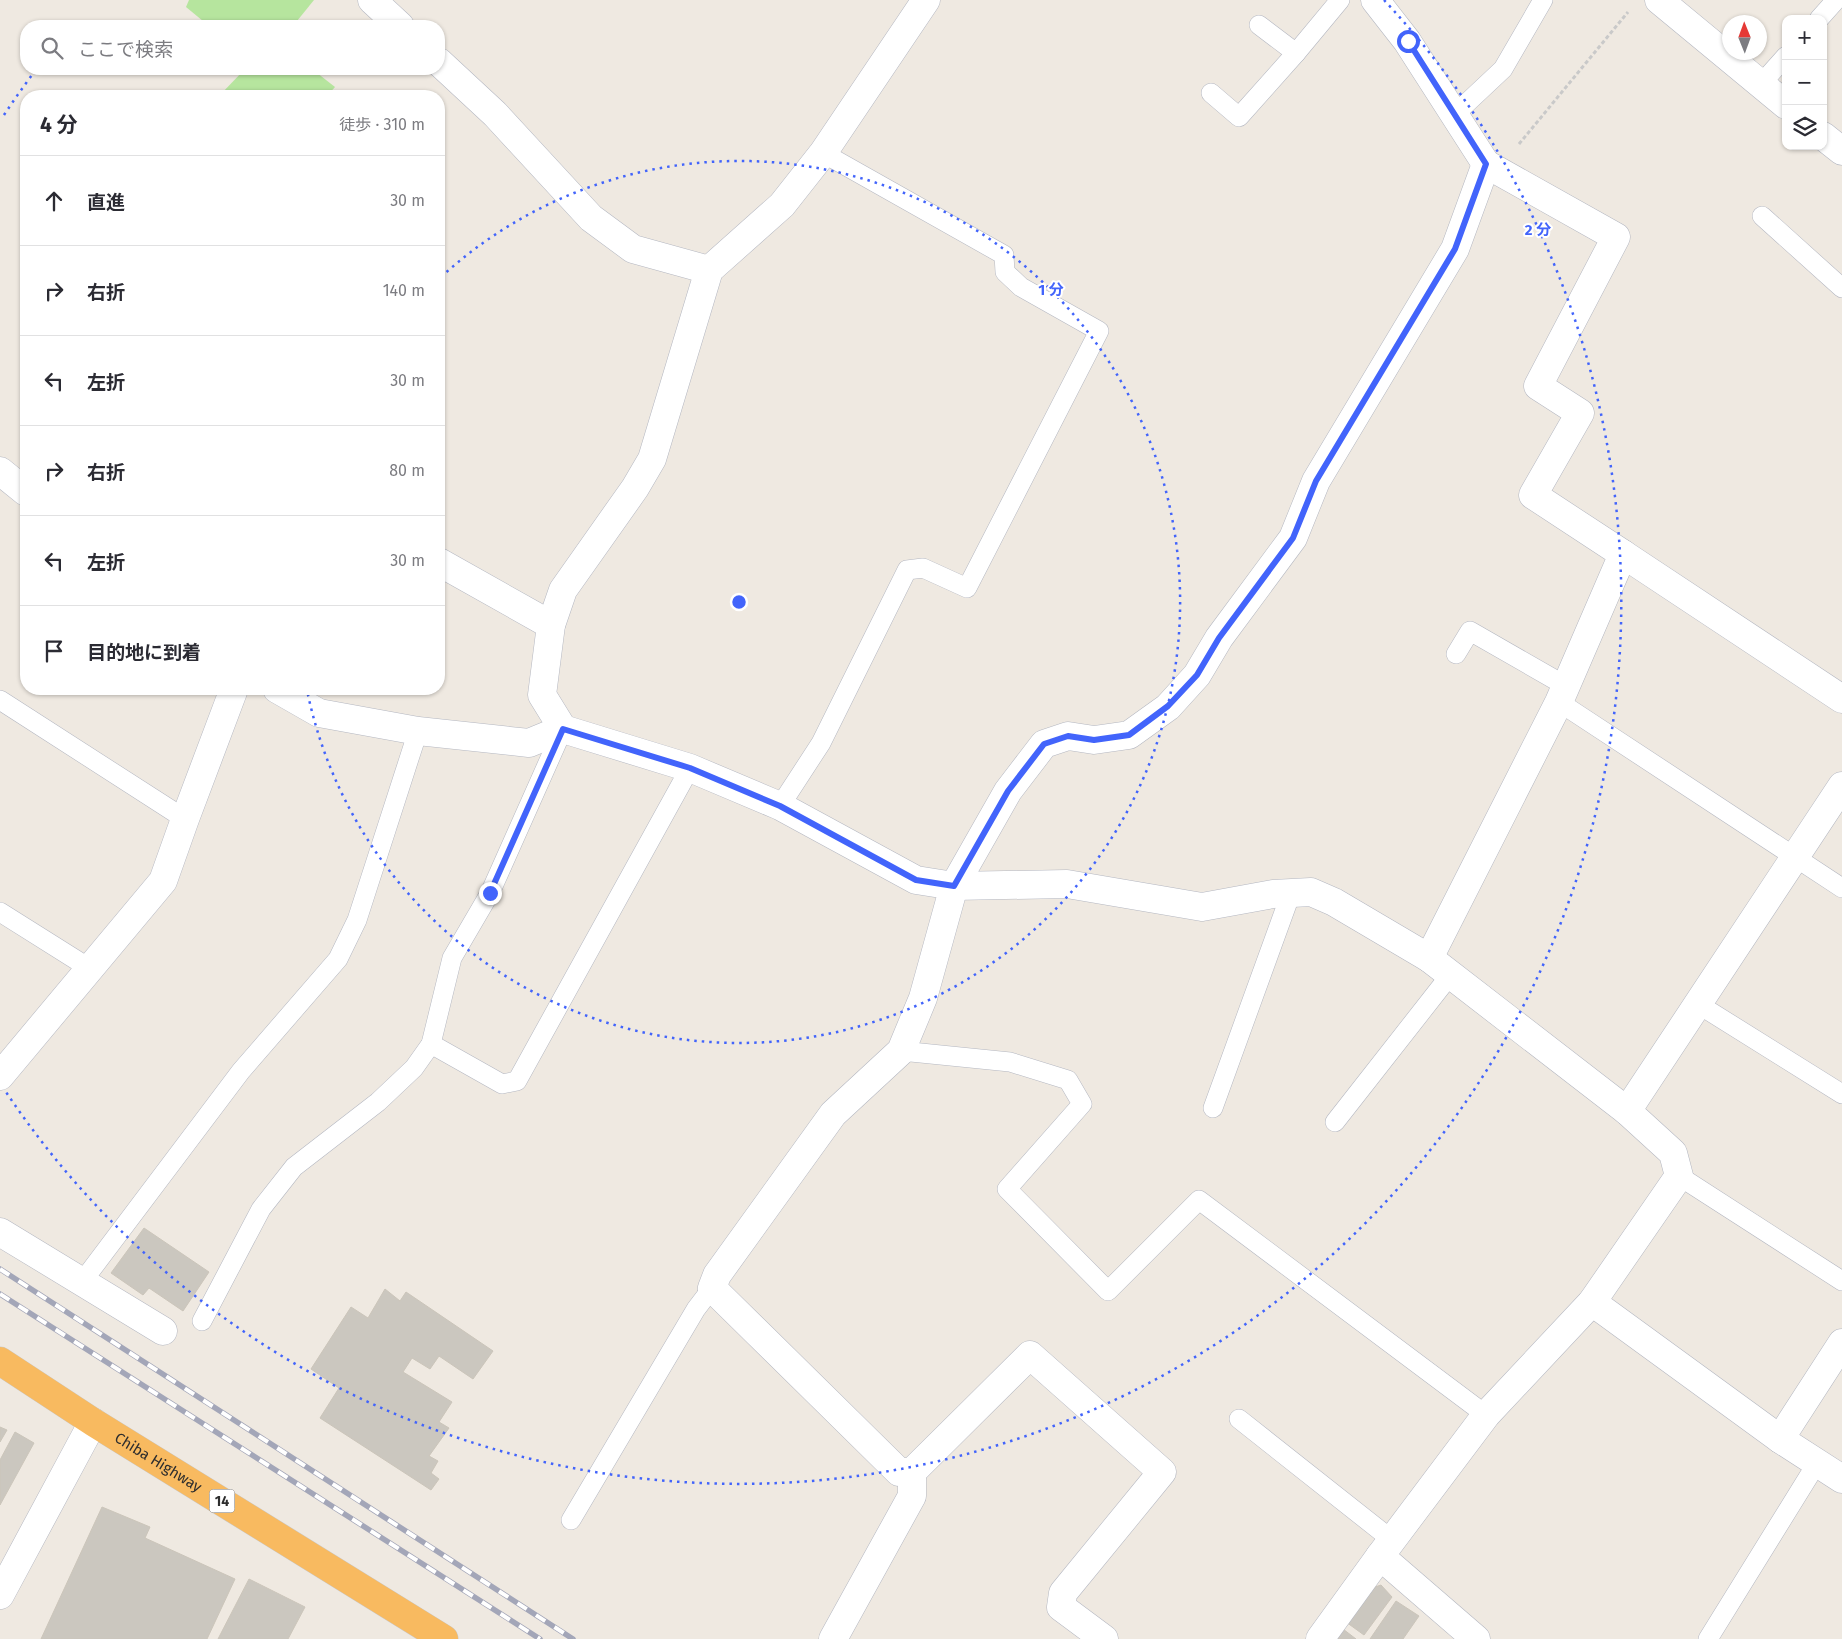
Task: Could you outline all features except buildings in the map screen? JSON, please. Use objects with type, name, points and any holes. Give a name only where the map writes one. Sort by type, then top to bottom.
[{"type":"highway","name":"Chiba Highway","points":[[0,1361],[93,1422],[444,1639]]},
{"type":"street","points":[[372,0],[394,20]]},
{"type":"street","points":[[563,729],[542,695],[551,625],[564,590],[635,488],[652,459],[709,270],[782,205],[823,153],[926,0]]},
{"type":"street","points":[[1375,0],[1408,41],[1486,164],[1616,237],[1538,386],[1580,413],[1533,494],[1842,699]]},
{"type":"street","points":[[1659,0],[1782,102]]},
{"type":"street","points":[[445,68],[495,114],[591,218],[633,249],[709,270]]},
{"type":"street","points":[[1827,139],[1842,151]]},
{"type":"street","points":[[1104,1639],[1061,1607],[1063,1593],[1162,1472],[1030,1355],[912,1472],[899,1472],[712,1288],[717,1275],[833,1114],[902,1051],[923,998],[954,886],[1008,791],[1044,744],[1068,736],[1094,740],[1129,735],[1168,706],[1197,675],[1219,638],[1293,538],[1316,481],[1455,249],[1486,164]]},
{"type":"street","points":[[0,470],[20,487]]},
{"type":"street","points":[[1430,958],[1562,694],[1623,554]]},
{"type":"street","points":[[445,565],[551,625]]},
{"type":"street","points":[[0,1076],[163,881],[232,695]]},
{"type":"street","points":[[288,695],[319,713],[418,731],[529,743],[563,729],[690,768],[780,806],[916,880],[954,886],[1067,884],[1202,907],[1273,894],[1310,892],[1334,902],[1430,958],[1627,1111],[1673,1153],[1679,1176],[1592,1302],[1486,1415],[1320,1639]]},
{"type":"street","points":[[1627,1111],[1842,786]]},
{"type":"street","points":[[0,1232],[163,1331]]},
{"type":"street","points":[[1592,1302],[1780,1439],[1842,1479]]},
{"type":"street","points":[[1780,1439],[1842,1343]]},
{"type":"street","points":[[0,1595],[93,1422]]},
{"type":"street","points":[[833,1639],[912,1496],[912,1472]]},
{"type":"street","points":[[1386,1548],[1476,1639]]},
{"type":"lane","points":[[1211,93],[1239,117],[1340,0]]},
{"type":"lane","points":[[1454,115],[1503,69],[1543,0]]},
{"type":"lane","points":[[1823,15],[1836,0]]},
{"type":"lane","points":[[1259,25],[1296,53]]},
{"type":"lane","points":[[1761,84],[1782,60]]},
{"type":"lane","points":[[780,806],[821,742],[907,570],[924,568],[967,588],[1099,331],[1021,287],[1005,272],[1004,255],[823,153]]},
{"type":"lane","points":[[1762,216],[1842,288]]},
{"type":"lane","points":[[1456,654],[1470,632],[1842,888]]},
{"type":"lane","points":[[0,700],[185,819]]},
{"type":"lane","points":[[202,1321],[261,1209],[294,1167],[378,1102],[414,1068],[431,1044],[452,958],[490,893],[563,729]]},
{"type":"lane","points":[[82,1282],[241,1071],[338,959],[357,920],[418,731]]},
{"type":"lane","points":[[431,1044],[502,1084],[517,1081],[690,768]]},
{"type":"lane","points":[[1214,1108],[1291,893]]},
{"type":"lane","points":[[0,912],[89,968]]},
{"type":"lane","points":[[1335,1122],[1451,974]]},
{"type":"lane","points":[[1698,1004],[1842,1094]]},
{"type":"lane","points":[[902,1051],[1010,1062],[1068,1080],[1082,1104],[1007,1189],[1108,1291],[1199,1200],[1486,1415]]},
{"type":"lane","points":[[1679,1176],[1842,1281]]},
{"type":"lane","points":[[571,1520],[696,1309],[712,1288]]},
{"type":"lane","points":[[1239,1419],[1386,1548]]},
{"type":"lane","points":[[1708,1639],[1817,1463]]},
{"type":"path","points":[[1486,164],[1509,156],[1632,7]]},
{"type":"green space","points":[[189,0],[314,0],[298,20],[202,20],[186,7]]},
{"type":"green space","points":[[239,75],[320,75],[335,87],[332,90],[225,90]]},
{"type":"railway","points":[[0,1269],[573,1639]]},
{"type":"railway","points":[[0,1294],[540,1639]]},
{"type":"route","points":[[490,893],[563,729],[690,768],[780,806],[916,880],[954,886],[1008,791],[1044,744],[1068,736],[1094,740],[1129,735],[1168,706],[1197,675],[1219,638],[1293,538],[1316,481],[1455,249],[1486,164],[1408,41]]}]
